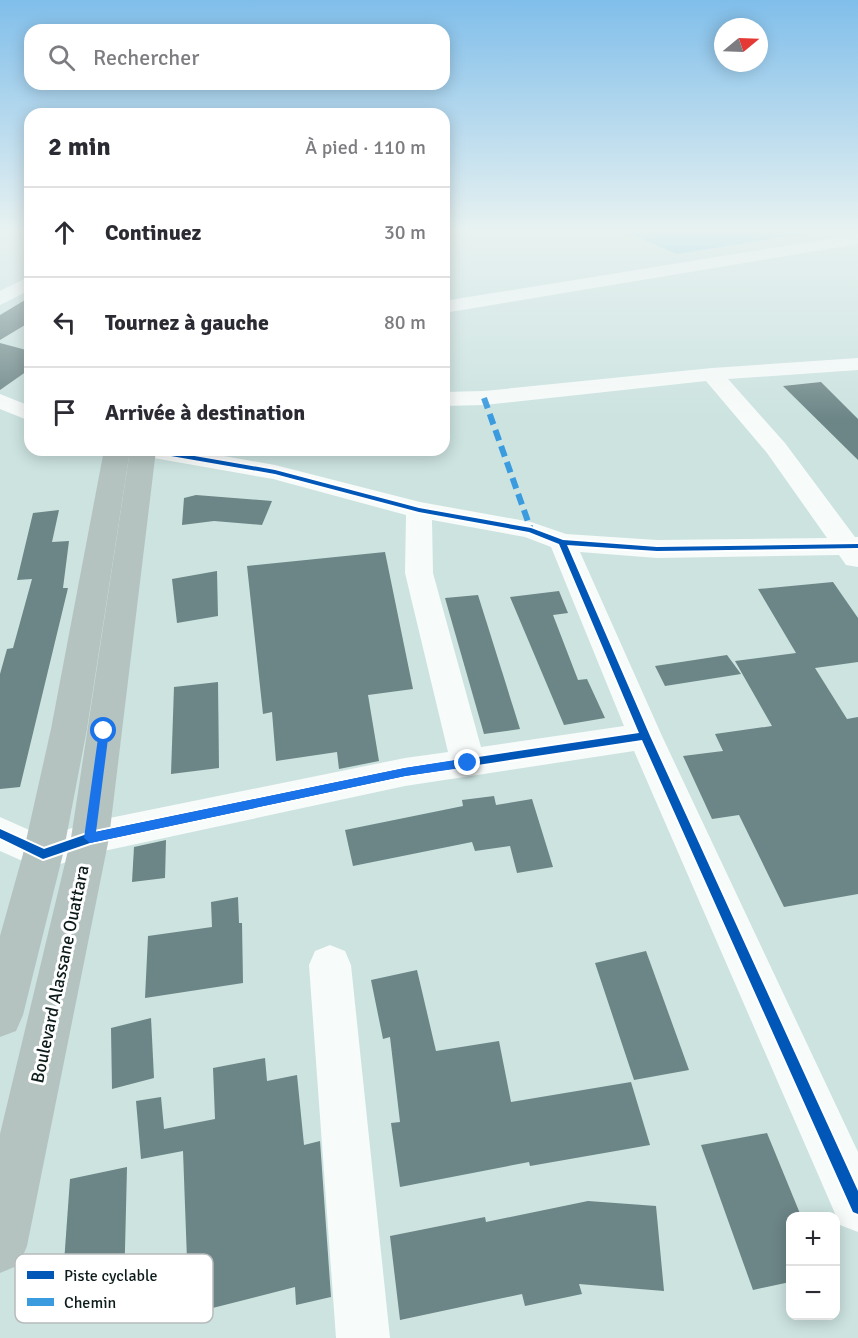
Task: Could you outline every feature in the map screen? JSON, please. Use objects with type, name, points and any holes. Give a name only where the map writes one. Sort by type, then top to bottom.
[{"type":"main road","points":[[0,1015],[43,854],[69,729],[116,456]]},
{"type":"main road","name":"Boulevard Alassane Ouattara","points":[[0,1246],[90,838],[142,456]]},
{"type":"street","points":[[450,306],[525,293]]},
{"type":"street","points":[[450,399],[484,398],[712,374],[858,364]]},
{"type":"street","points":[[712,374],[776,448],[854,552]]},
{"type":"street","points":[[0,401],[24,411]]},
{"type":"street","points":[[0,427],[24,413]]},
{"type":"street","points":[[183,456],[275,472],[419,510],[531,530],[562,542],[657,549],[854,552]]},
{"type":"street","points":[[419,510],[419,573],[468,763]]},
{"type":"street","points":[[562,542],[645,736],[858,1207]]},
{"type":"street","points":[[0,833],[43,854],[90,838],[405,772],[645,736]]},
{"type":"street","points":[[330,965],[363,1338]]},
{"type":"building","points":[[24,301],[24,326],[0,340],[0,315]]},
{"type":"building","points":[[0,343],[24,349],[24,373],[0,390]]},
{"type":"building","points":[[821,382],[858,419],[858,460],[783,386]]},
{"type":"building","points":[[196,495],[272,501],[262,525],[214,521],[182,525],[184,498]]},
{"type":"building","points":[[59,510],[52,542],[69,541],[63,588],[68,588],[20,787],[0,789],[0,674],[7,649],[13,648],[32,579],[17,580],[33,513]]},
{"type":"building","points":[[385,552],[413,689],[368,695],[379,761],[339,769],[337,752],[276,761],[272,712],[263,714],[247,566]]},
{"type":"building","points":[[217,571],[218,616],[177,623],[172,579]]},
{"type":"building","points":[[833,582],[858,618],[858,662],[815,668],[847,719],[858,717],[858,894],[784,907],[739,815],[712,819],[683,756],[723,751],[715,734],[772,726],[735,661],[796,653],[758,589]]},
{"type":"building","points":[[559,591],[568,613],[553,615],[578,680],[587,679],[605,718],[564,725],[510,597]]},
{"type":"building","points":[[478,595],[520,729],[484,734],[445,598]]},
{"type":"building","points":[[727,655],[741,674],[665,686],[655,666]]},
{"type":"building","points":[[218,682],[219,768],[171,774],[174,687]]},
{"type":"building","points":[[494,796],[496,805],[532,799],[553,867],[517,873],[510,846],[475,851],[472,842],[353,866],[345,830],[463,806],[462,800]]},
{"type":"building","points":[[166,840],[165,878],[132,882],[134,847]]},
{"type":"building","points":[[238,897],[239,923],[242,923],[243,983],[145,998],[148,936],[212,927],[211,902]]},
{"type":"building","points":[[646,951],[689,1070],[634,1080],[595,963]]},
{"type":"building","points":[[417,970],[436,1051],[499,1041],[511,1102],[631,1082],[650,1145],[530,1166],[529,1162],[400,1187],[391,1123],[400,1122],[390,1037],[383,1039],[371,980]]},
{"type":"building","points":[[151,1018],[154,1078],[112,1089],[111,1028]]},
{"type":"building","points":[[265,1058],[267,1081],[297,1075],[304,1145],[320,1141],[331,1297],[296,1305],[295,1287],[213,1308],[213,1254],[187,1254],[183,1151],[141,1159],[136,1101],[161,1097],[164,1129],[215,1119],[213,1068]]},
{"type":"building","points":[[767,1133],[799,1212],[786,1212],[786,1283],[753,1290],[701,1145]]},
{"type":"building","points":[[127,1167],[125,1254],[65,1254],[70,1179]]},
{"type":"building","points":[[588,1201],[656,1206],[664,1291],[579,1284],[582,1294],[525,1306],[522,1294],[400,1320],[390,1236],[485,1217],[486,1222]]},
{"type":"marked path","points":[[484,398],[531,530]]},
{"type":"cycle path","points":[[183,456],[275,472],[419,510],[531,530],[562,542],[657,549],[858,546]]},
{"type":"cycle path","points":[[562,542],[645,736],[858,1207]]},
{"type":"cycle path","points":[[0,833],[43,854],[90,838],[405,772],[645,736]]},
{"type":"route","points":[[104,731],[90,838],[405,772],[468,763]]}]
